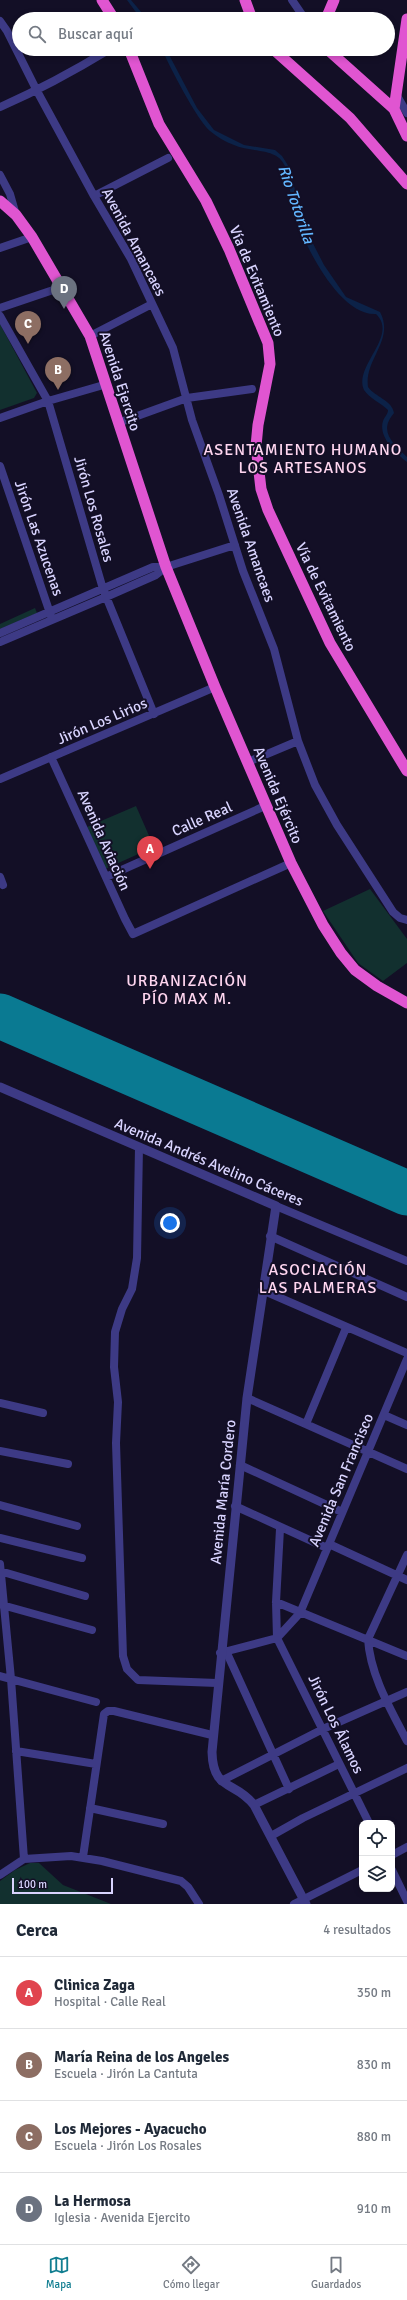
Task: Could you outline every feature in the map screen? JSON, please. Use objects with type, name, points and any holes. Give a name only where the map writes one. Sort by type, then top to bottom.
[{"type":"highway","points":[[102,0],[110,12]]},
{"type":"highway","points":[[245,0],[249,12]]},
{"type":"highway","points":[[329,12],[334,0]]},
{"type":"highway","points":[[394,109],[395,92],[407,19]]},
{"type":"highway","name":"Vía de Evitamiento","points":[[132,56],[159,124],[206,202],[229,249],[268,343],[270,364],[258,425],[256,446],[261,489],[268,510],[330,643],[407,771]]},
{"type":"highway","points":[[281,56],[350,118],[407,184]]},
{"type":"highway","points":[[335,56],[394,109],[407,136]]},
{"type":"highway","name":"Avenida Ejercito","points":[[0,200],[16,215],[32,237],[90,336],[166,567]]},
{"type":"highway","name":"Avenida Ejército","points":[[166,567],[265,806],[291,863],[324,925],[355,970],[377,986],[407,1003]]},
{"type":"street","points":[[292,0],[301,12]]},
{"type":"street","name":"Avenida Amancaes","points":[[0,21],[12,39]]},
{"type":"street","name":"Avenida Amancaes","points":[[20,56],[37,91],[94,196],[131,259],[173,348],[192,420],[235,545],[281,670],[298,742],[315,785],[337,825],[393,912],[400,918],[407,920]]},
{"type":"street","points":[[0,107],[37,91],[99,56]]},
{"type":"street","points":[[395,92],[407,113]]},
{"type":"street","points":[[94,196],[168,158]]},
{"type":"street","points":[[0,175],[10,194],[16,215]]},
{"type":"street","points":[[0,248],[32,237]]},
{"type":"street","points":[[0,308],[62,287]]},
{"type":"street","points":[[90,336],[152,304]]},
{"type":"street","name":"Jirón Los Rosales","points":[[0,316],[48,401],[103,589],[154,714]]},
{"type":"street","points":[[0,418],[48,401],[107,384]]},
{"type":"street","points":[[118,423],[187,398],[252,389]]},
{"type":"street","name":"Jirón Las Azucenas","points":[[0,466],[51,616]]},
{"type":"street","points":[[0,634],[106,597],[156,574],[166,567],[235,545]]},
{"type":"street","points":[[0,642],[103,589],[153,567],[166,567]]},
{"type":"street","name":"Jirón Los Lirios","points":[[0,779],[215,687]]},
{"type":"street","points":[[248,762],[298,742]]},
{"type":"street","name":"Avenida Aviación","points":[[51,757],[133,934],[291,863]]},
{"type":"street","name":"Calle Real","points":[[106,877],[265,806]]},
{"type":"street","name":"Avenida Andrés Avelino Cáceres","points":[[0,1087],[407,1261]]},
{"type":"street","points":[[139,1147],[137,1258],[132,1289],[122,1309],[115,1332],[114,1360],[118,1402],[116,1443],[123,1656],[127,1669],[138,1680],[217,1683]]},
{"type":"street","name":"Avenida María Cordero","points":[[221,1780],[214,1774],[212,1735],[217,1683],[223,1652],[235,1506],[248,1398],[262,1290],[276,1206]]},
{"type":"street","points":[[270,1236],[407,1297]]},
{"type":"street","points":[[262,1290],[346,1328],[407,1353]]},
{"type":"street","points":[[306,1424],[346,1328]]},
{"type":"street","name":"Avenida San Francisco","points":[[278,1638],[300,1613],[407,1359]]},
{"type":"street","points":[[248,1398],[407,1469]]},
{"type":"street","points":[[0,1403],[43,1414]]},
{"type":"street","points":[[384,1415],[407,1425]]},
{"type":"street","points":[[0,1451],[68,1464]]},
{"type":"street","points":[[240,1465],[342,1512]]},
{"type":"street","points":[[0,1505],[77,1526]]},
{"type":"street","points":[[235,1506],[280,1529],[328,1546],[407,1580]]},
{"type":"street","points":[[280,1529],[276,1602],[278,1638],[223,1652],[289,1789]]},
{"type":"street","points":[[0,1538],[82,1558]]},
{"type":"street","points":[[407,1555],[368,1639],[369,1650],[386,1700],[407,1741]]},
{"type":"street","points":[[24,1859],[12,1679],[0,1569],[85,1596]]},
{"type":"street","points":[[276,1602],[407,1656]]},
{"type":"street","points":[[3,1605],[92,1630]]},
{"type":"street","name":"Jirón Los Álamos","points":[[278,1638],[368,1820]]},
{"type":"street","points":[[0,1676],[96,1702]]},
{"type":"street","points":[[221,1780],[323,1729],[407,1692]]},
{"type":"street","points":[[83,1858],[104,1714],[108,1711],[212,1735]]},
{"type":"street","points":[[16,1750],[96,1764]]},
{"type":"street","points":[[254,1805],[339,1764]]},
{"type":"street","points":[[272,1836],[303,1818],[407,1768]]},
{"type":"street","points":[[221,1780],[248,1797],[254,1805],[272,1836],[305,1902]]},
{"type":"street","points":[[90,1808],[163,1824]]},
{"type":"street","points":[[395,1853],[407,1847]]},
{"type":"street","points":[[0,1876],[24,1859],[71,1856],[180,1881],[188,1887],[199,1904]]},
{"type":"street","points":[[294,1904],[305,1902],[359,1872]]},
{"type":"street","points":[[395,1876],[407,1901]]},
{"type":"green space","points":[[0,324],[37,393],[34,398],[0,410]]},
{"type":"green space","points":[[35,608],[37,613],[0,629],[0,624]]},
{"type":"green space","points":[[136,806],[154,847],[105,869],[87,827]]},
{"type":"green space","points":[[370,889],[407,939],[407,963],[383,981],[358,963],[323,911]]},
{"type":"green space","points":[[30,1863],[39,1863],[63,1885],[111,1904],[0,1904],[0,1881],[15,1870]]},
{"type":"water","points":[[127,0],[131,0],[141,12],[136,12]]},
{"type":"water","name":"Rio Totorilla","points":[[166,56],[170,56],[197,108],[214,130],[244,145],[275,150],[282,156],[289,167],[305,228],[324,265],[346,297],[380,312],[384,322],[384,332],[382,341],[370,367],[368,387],[387,402],[393,409],[394,413],[389,420],[387,432],[397,447],[407,457],[407,462],[385,439],[382,427],[388,410],[366,393],[362,381],[364,371],[379,341],[382,332],[382,323],[376,314],[364,312],[352,306],[330,284],[321,270],[306,243],[298,224],[285,166],[281,160],[270,153],[231,144],[210,131],[204,125],[191,105]]},
{"type":"runway","points":[[0,1016],[407,1193]]},
{"type":"place","name":"La Hermosa","points":[[64,309]]},
{"type":"place","name":"Los Mejores - Ayacucho","points":[[28,344]]},
{"type":"place","name":"María Reina de los Angeles","points":[[58,390]]},
{"type":"place","name":"Clinica Zaga","points":[[150,869]]},
{"type":"district","name":"ASENTAMIENTO HUMANO LOS ARTESANOS","points":[[303,458]]},
{"type":"district","name":"URBANIZACIÓN PÍO MAX M.","points":[[187,989]]},
{"type":"district","name":"ASOCIACIÓN LAS PALMERAS","points":[[318,1278]]}]
